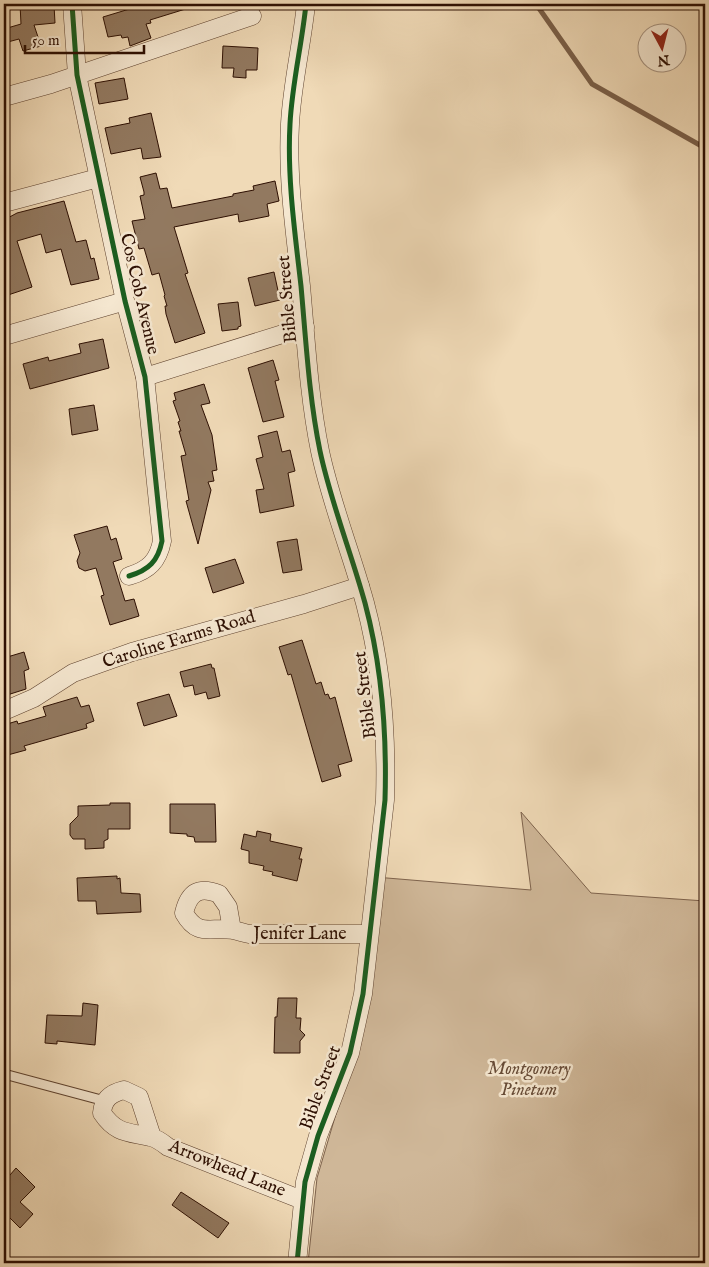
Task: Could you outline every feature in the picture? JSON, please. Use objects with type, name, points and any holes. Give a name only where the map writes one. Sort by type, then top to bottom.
[{"type":"street","name":"Cos Cob Avenue","points":[[72,4],[77,75],[125,301],[145,377],[162,541],[159,555],[153,564],[144,571],[129,576]]},
{"type":"street","name":"Bible Street","points":[[297,1263],[302,1200],[315,1145],[353,1042],[363,994],[385,800],[386,754],[378,667],[360,586],[320,451],[312,402],[293,208],[290,140],[291,111],[306,4]]},
{"type":"street","points":[[4,97],[77,75],[252,16]]},
{"type":"street","points":[[4,203],[98,178]]},
{"type":"street","points":[[4,336],[125,301]]},
{"type":"street","points":[[145,377],[305,327]]},
{"type":"street","name":"Caroline Farms Road","points":[[4,711],[34,698],[73,673],[132,652],[304,604],[360,586]]},
{"type":"street","name":"Jenifer Lane","points":[[232,930],[249,934],[369,934]]},
{"type":"street","name":"Arrowhead Lane","points":[[152,1137],[139,1097],[124,1090],[115,1092],[102,1106],[102,1113],[114,1127],[136,1136],[152,1137],[168,1147],[302,1200]]},
{"type":"lane","points":[[4,1074],[106,1101]]},
{"type":"green space","name":"Montgomery Pinetum","points":[[521,812],[591,893],[705,901],[705,1263],[308,1263],[317,1178],[354,1053],[375,877],[531,890]]},
{"type":"building","points":[[20,4],[54,5],[55,23],[34,25],[41,46],[23,51],[19,39],[4,43],[4,29],[21,24]]},
{"type":"building","points":[[146,4],[191,4],[192,7],[150,20],[151,23],[146,24],[151,38],[130,46],[128,37],[122,38],[121,35],[108,37],[103,17]]},
{"type":"building","points":[[223,46],[258,48],[257,70],[246,70],[246,78],[233,77],[234,68],[222,68]]},
{"type":"building","points":[[124,78],[128,99],[99,104],[95,83]]},
{"type":"building","points":[[151,113],[161,157],[143,159],[141,148],[111,154],[105,128],[130,123],[129,118]]},
{"type":"building","points":[[156,173],[160,189],[167,188],[172,208],[233,196],[233,194],[254,190],[253,186],[275,181],[279,201],[267,204],[269,216],[239,222],[238,214],[174,227],[188,273],[185,274],[205,333],[175,343],[166,314],[165,306],[167,306],[159,273],[152,275],[144,248],[139,249],[132,221],[145,219],[140,196],[144,195],[144,192],[140,177]]},
{"type":"building","points":[[64,201],[76,242],[86,240],[91,259],[94,258],[99,279],[71,285],[61,249],[46,253],[41,234],[17,241],[32,287],[8,295],[4,281],[4,220],[17,213]]},
{"type":"building","points":[[274,272],[280,300],[255,306],[248,278]]},
{"type":"building","points":[[238,302],[241,326],[238,329],[222,331],[218,304]]},
{"type":"building","points":[[103,339],[109,368],[30,389],[23,364],[48,357],[49,361],[81,353],[79,344]]},
{"type":"building","points":[[273,360],[279,380],[275,381],[284,417],[263,422],[248,368]]},
{"type":"building","points":[[204,384],[210,403],[201,405],[212,435],[217,470],[212,471],[214,481],[208,482],[211,490],[198,544],[186,501],[189,500],[181,456],[186,455],[179,431],[181,431],[178,422],[180,421],[173,401],[176,400],[174,393]]},
{"type":"building","points":[[94,405],[98,430],[72,435],[69,409]]},
{"type":"building","points":[[277,431],[282,452],[290,450],[295,471],[288,473],[294,506],[260,513],[256,490],[264,489],[256,459],[263,457],[258,436]]},
{"type":"building","points":[[107,526],[111,540],[116,538],[122,559],[113,562],[125,601],[134,599],[139,616],[110,625],[101,596],[104,595],[96,568],[85,571],[79,568],[77,561],[80,553],[74,535]]},
{"type":"building","points":[[297,539],[302,570],[283,573],[277,542]]},
{"type":"building","points":[[235,559],[244,583],[213,593],[205,568]]},
{"type":"building","points":[[302,640],[316,684],[321,682],[325,695],[328,694],[330,699],[335,697],[352,761],[338,765],[341,776],[322,782],[291,674],[288,675],[279,647]]},
{"type":"building","points":[[24,652],[29,669],[24,671],[26,689],[4,696],[4,658]]},
{"type":"building","points":[[211,664],[212,668],[214,668],[220,696],[208,699],[206,692],[195,695],[193,685],[184,687],[180,672]]},
{"type":"building","points":[[169,694],[177,716],[144,726],[137,703]]},
{"type":"building","points":[[77,697],[81,707],[89,705],[94,721],[86,724],[87,728],[24,746],[26,750],[4,756],[4,725],[17,721],[18,724],[46,716],[43,707]]},
{"type":"building","points":[[110,803],[130,803],[130,829],[108,829],[108,839],[104,841],[104,848],[85,849],[85,839],[73,839],[70,835],[70,824],[78,816],[78,806],[110,805]]},
{"type":"building","points":[[170,804],[215,804],[216,842],[195,842],[194,837],[187,836],[187,834],[170,833]]},
{"type":"building","points":[[257,831],[271,834],[270,841],[302,848],[299,859],[302,859],[297,881],[272,875],[273,872],[263,870],[264,866],[249,863],[249,851],[241,849],[244,834],[256,837]]},
{"type":"building","points":[[117,876],[117,879],[120,878],[121,893],[140,894],[141,912],[97,914],[96,901],[78,901],[77,878]]},
{"type":"building","points":[[278,998],[297,998],[296,1018],[301,1018],[300,1030],[305,1035],[300,1041],[300,1053],[274,1053],[275,1017],[277,1017]]},
{"type":"building","points":[[83,1003],[98,1005],[95,1045],[57,1041],[57,1044],[45,1043],[47,1015],[82,1016]]},
{"type":"building","points":[[16,1168],[35,1187],[20,1202],[33,1214],[20,1228],[4,1212],[4,1182]]},
{"type":"building","points":[[181,1192],[229,1223],[218,1238],[172,1205]]},
{"type":"waterway","points":[[536,4],[592,84],[705,148]]},
{"type":"cycle path","points":[[72,4],[77,75],[125,301],[145,377],[162,541],[158,554],[152,564],[142,571],[129,576]]},
{"type":"cycle path","points":[[297,1263],[305,1182],[318,1136],[350,1053],[363,994],[385,800],[384,726],[376,652],[365,603],[335,508],[320,451],[308,369],[292,205],[289,144],[293,94],[306,4]]}]
